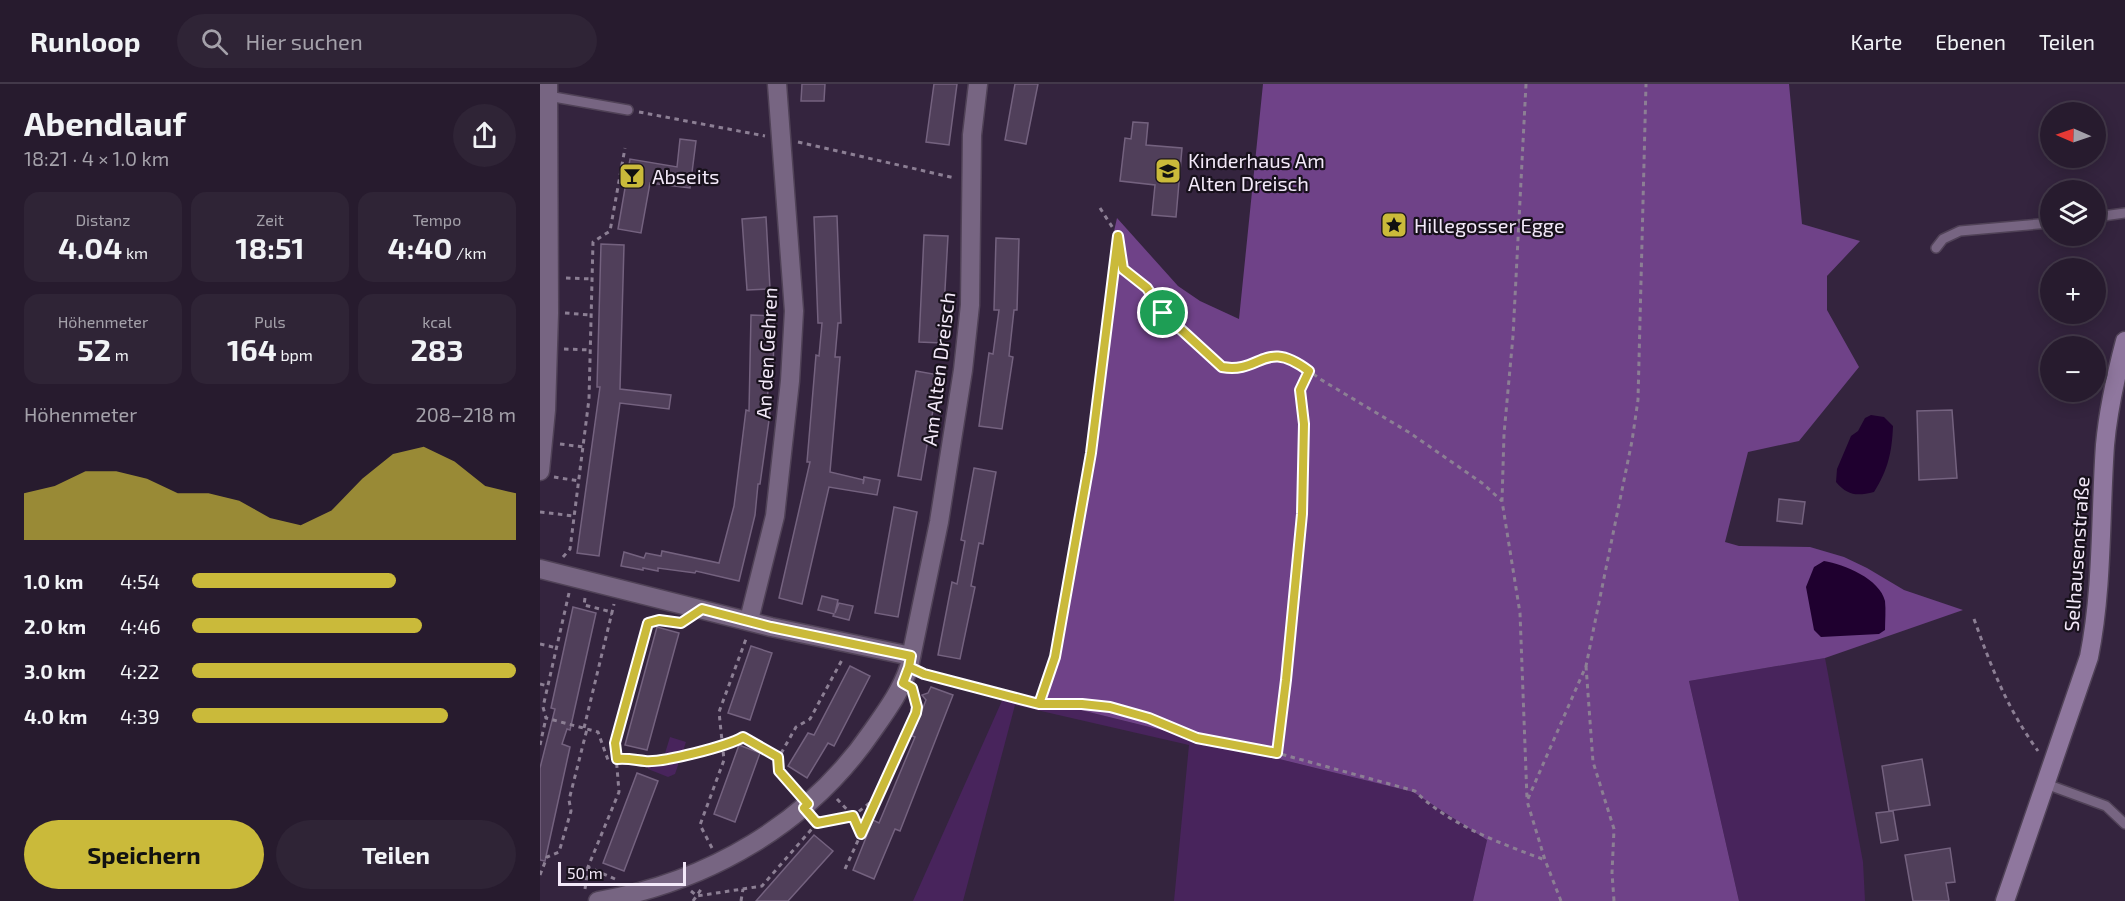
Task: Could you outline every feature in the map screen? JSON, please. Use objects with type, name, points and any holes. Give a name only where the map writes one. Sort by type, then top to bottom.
[{"type":"street","name":"An den Gehren","points":[[749,620],[775,516],[790,381],[794,311],[777,84]]},
{"type":"street","name":"Am Alten Dreisch","points":[[598,901],[645,891],[719,863],[752,844],[806,806],[864,743],[908,669],[944,492],[966,342],[970,305],[972,135],[978,84]]},
{"type":"street","points":[[547,474],[548,90]]},
{"type":"street","name":"Selhausenstraße","points":[[2005,901],[2055,761],[2086,666],[2096,624],[2101,571],[2105,443],[2118,366],[2125,341]]},
{"type":"street","points":[[545,571],[771,627],[847,642],[908,669]]},
{"type":"lane","points":[[548,90],[628,110]]},
{"type":"lane","points":[[2106,216],[2125,213]]},
{"type":"lane","points":[[1936,248],[1943,239],[1960,231],[2040,224]]},
{"type":"lane","points":[[2046,784],[2106,806],[2125,824]]},
{"type":"path","points":[[1526,84],[1513,336],[1504,434],[1502,501],[1521,612],[1527,801],[1545,860],[1561,901]]},
{"type":"path","points":[[1527,801],[1586,666],[1630,452],[1638,400],[1646,84]]},
{"type":"path","points":[[545,571],[570,549],[589,399],[593,242],[610,231],[625,147]]},
{"type":"path","points":[[1100,208],[1118,236],[1123,269],[1147,288],[1163,313],[1222,367],[1235,369],[1281,355],[1295,360],[1410,433],[1482,483],[1502,501]]},
{"type":"path","points":[[1039,704],[1055,657],[1091,453],[1118,236]]},
{"type":"path","points":[[566,278],[592,279]]},
{"type":"path","points":[[565,313],[591,315]]},
{"type":"path","points":[[564,349],[590,350]]},
{"type":"path","points":[[1277,753],[1302,514],[1304,424],[1300,390],[1309,371]]},
{"type":"path","points":[[558,443],[584,447]]},
{"type":"path","points":[[547,474],[579,481]]},
{"type":"path","points":[[540,512],[574,516]]},
{"type":"path","points":[[540,745],[546,718],[543,707],[573,577]]},
{"type":"path","points":[[540,855],[547,857],[559,852],[571,811],[569,800],[618,588]]},
{"type":"path","points":[[584,605],[608,611],[612,615]]},
{"type":"path","points":[[585,886],[588,867],[619,792],[615,743],[648,623],[659,620],[681,623],[702,609]]},
{"type":"path","points":[[1974,619],[1994,673],[2016,720],[2041,755],[2055,761]]},
{"type":"path","points":[[719,863],[700,825],[724,760],[719,712],[744,640],[771,627]]},
{"type":"path","points":[[817,823],[779,771],[778,757],[796,727],[810,719],[844,655],[847,642]]},
{"type":"path","points":[[540,644],[557,648]]},
{"type":"path","points":[[1586,666],[1593,762],[1614,828],[1612,873],[1614,901]]},
{"type":"path","points":[[845,869],[916,713],[917,707],[908,669],[1039,704],[1082,704],[1110,707],[1149,718],[1197,738],[1277,753],[1415,790],[1431,807],[1496,841],[1545,860]]},
{"type":"path","points":[[540,684],[548,686]]},
{"type":"path","points":[[546,718],[598,732],[608,760],[631,757],[648,761],[723,747],[743,737],[778,757]]},
{"type":"path","points":[[825,787],[853,816],[861,834]]},
{"type":"path","points":[[678,880],[697,897],[762,886],[817,823],[853,816],[878,797]]},
{"type":"path","points":[[540,875],[547,857]]},
{"type":"path","points":[[588,867],[616,879]]},
{"type":"path","points":[[741,901],[743,889]]},
{"type":"shaded area","points":[[1263,84],[1789,84],[1802,224],[1860,241],[1827,276],[1827,310],[1859,367],[1799,441],[1748,452],[1725,542],[1739,546],[1810,547],[1844,557],[1904,590],[1963,610],[1825,658],[1689,681],[1739,901],[1473,901],[1487,840],[1413,792],[1036,699],[1052,651],[1086,454],[1112,240],[1117,218],[1178,286],[1200,301],[1239,319]]},
{"type":"shaded area","points":[[1871,415],[1884,417],[1893,426],[1890,453],[1883,476],[1874,492],[1853,494],[1836,482],[1837,469],[1851,436],[1858,431],[1865,418]]},
{"type":"shaded area","points":[[1824,561],[1851,569],[1869,579],[1876,586],[1885,601],[1885,630],[1879,634],[1821,637],[1814,630],[1806,587],[1814,567]]},
{"type":"shaded area","points":[[1825,658],[1863,862],[1865,901],[1739,901],[1689,681]]},
{"type":"shaded area","points":[[1005,694],[1036,699],[1413,792],[1487,840],[1473,901],[1174,901],[1189,745],[1015,705],[963,901],[913,901]]},
{"type":"shaded area","points":[[670,737],[686,742],[675,774],[668,777],[648,769],[647,762],[663,760]]},
{"type":"building","points":[[802,84],[825,84],[824,101],[801,101]]},
{"type":"building","points":[[934,84],[957,84],[949,145],[926,142]]},
{"type":"building","points":[[1015,84],[1038,84],[1026,144],[1005,140]]},
{"type":"building","name":"Kinderhaus Am Alten Dreisch","points":[[1133,122],[1148,123],[1146,145],[1182,148],[1176,217],[1152,215],[1155,185],[1120,181],[1125,138],[1131,139]]},
{"type":"building","points":[[680,139],[696,141],[690,188],[650,183],[641,233],[618,229],[630,159],[677,167]]},
{"type":"building","points":[[837,216],[841,323],[838,323],[835,357],[840,357],[830,472],[864,480],[864,477],[880,480],[877,495],[829,487],[802,604],[779,598],[810,462],[807,462],[816,355],[819,356],[822,323],[818,323],[814,217]]},
{"type":"building","points":[[766,217],[770,289],[747,290],[742,219]]},
{"type":"building","points":[[924,235],[948,236],[942,343],[919,342]]},
{"type":"building","points":[[996,238],[1019,239],[1017,310],[1014,310],[1009,356],[1013,357],[1002,429],[979,426],[989,353],[993,354],[999,310],[994,310]]},
{"type":"building","points":[[601,244],[624,245],[620,389],[671,395],[669,409],[620,403],[599,556],[577,553],[600,387],[597,387]]},
{"type":"building","points":[[751,315],[774,316],[773,387],[768,387],[767,413],[770,413],[760,484],[758,484],[755,515],[739,581],[696,571],[695,573],[658,568],[658,571],[643,568],[643,570],[621,566],[624,552],[644,558],[646,553],[661,556],[662,551],[719,563],[734,506],[746,410],[749,411]]},
{"type":"building","points":[[916,371],[939,375],[921,480],[898,476]]},
{"type":"building","points":[[1952,410],[1957,478],[1919,480],[1917,411]]},
{"type":"building","points":[[974,468],[996,472],[983,544],[979,543],[971,586],[975,587],[960,659],[938,655],[952,582],[957,584],[965,541],[961,540]]},
{"type":"building","points":[[1779,499],[1805,502],[1802,524],[1777,521]]},
{"type":"building","points":[[894,507],[917,512],[898,617],[875,613]]},
{"type":"building","points":[[822,596],[838,600],[835,613],[839,603],[853,606],[849,620],[818,610]]},
{"type":"building","points":[[573,607],[596,613],[570,730],[567,729],[562,744],[570,747],[545,861],[540,860],[540,768],[555,709],[551,708]]},
{"type":"building","points":[[657,627],[679,633],[647,750],[625,745]]},
{"type":"building","points":[[751,646],[772,653],[750,720],[728,713]]},
{"type":"building","points":[[850,666],[870,676],[834,746],[828,743],[807,778],[788,766],[808,733],[814,735]]},
{"type":"building","points":[[931,687],[953,695],[900,831],[895,829],[874,879],[853,870],[873,820],[879,823],[915,737],[912,736],[926,700],[922,695],[928,693]]},
{"type":"building","points":[[739,745],[760,753],[735,822],[714,814]]},
{"type":"building","points":[[1922,759],[1930,805],[1889,811],[1882,766]]},
{"type":"building","points":[[637,773],[658,781],[624,871],[603,863]]},
{"type":"building","points":[[1893,811],[1898,840],[1881,843],[1876,813]]},
{"type":"building","points":[[814,835],[833,851],[788,901],[756,901]]},
{"type":"building","points":[[1950,848],[1955,882],[1946,883],[1949,901],[1913,901],[1905,855]]},
{"type":"place","name":"Kinderhaus Am Alten Dreisch","points":[[1168,171]]},
{"type":"place","name":"Abseits","points":[[632,176]]},
{"type":"place","name":"Hillegosser Egge","points":[[1394,225]]},
{"type":"route","points":[[1163,313],[1147,288],[1123,269],[1118,236],[1091,453],[1055,657],[1039,704],[924,674],[909,667],[911,656],[771,627],[702,609],[681,623],[659,620],[648,623],[615,743],[617,759],[631,757],[648,761],[723,747],[743,737],[778,757],[779,771],[808,804],[804,808],[817,823],[853,816],[861,834],[916,713],[917,707],[912,688],[903,683],[909,667],[924,674],[982,689],[1039,704],[1082,704],[1110,707],[1149,718],[1197,738],[1277,753],[1302,514],[1304,424],[1300,390],[1309,371],[1295,360],[1281,355],[1235,369],[1222,367],[1163,313]]}]
